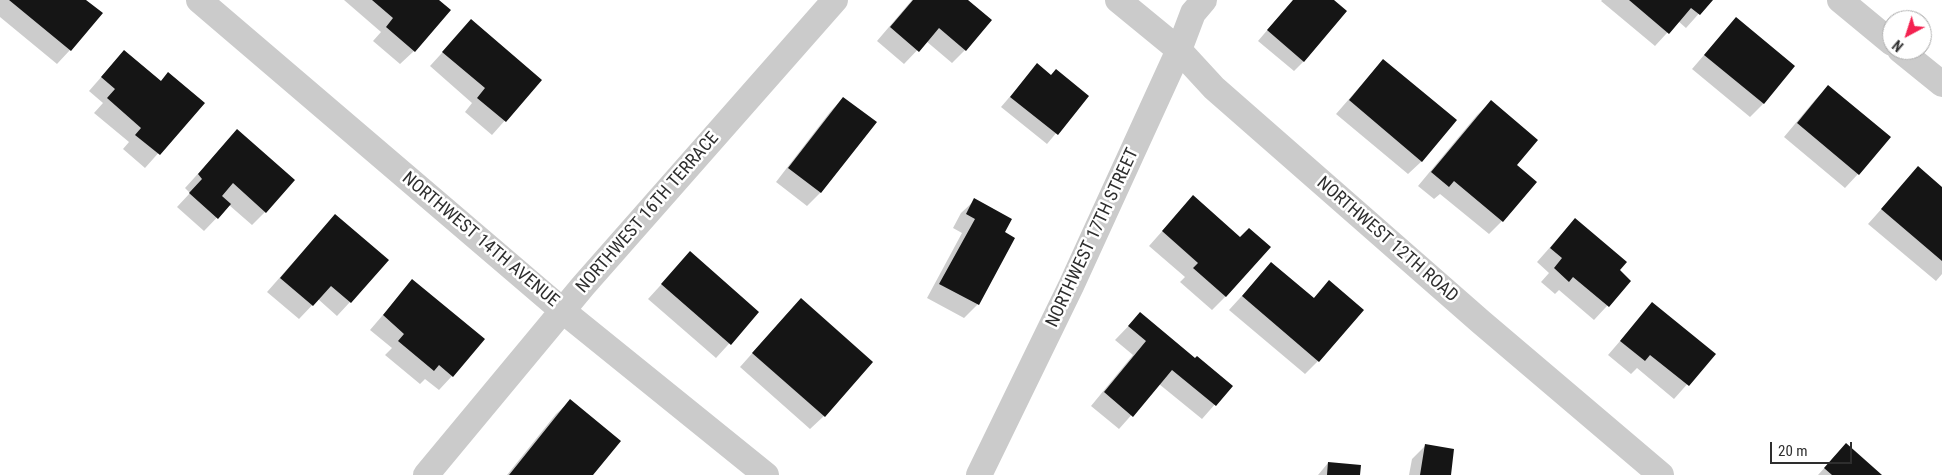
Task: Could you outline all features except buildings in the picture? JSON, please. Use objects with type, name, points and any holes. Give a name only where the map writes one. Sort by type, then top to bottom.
[{"type":"street","name":"NORTHWEST 14TH AVENUE","points":[[198,0],[563,311],[766,475]]},
{"type":"street","name":"NORTHWEST 16TH TERRACE","points":[[426,475],[583,286],[835,0]]},
{"type":"street","name":"NORTHWEST 12TH ROAD","points":[[1118,0],[1180,50],[1214,88],[1481,322],[1661,475]]},
{"type":"street","name":"NORTHWEST 17TH STREET","points":[[979,475],[1071,286],[1180,50],[1193,13],[1204,0]]},
{"type":"street","points":[[1840,0],[1882,35]]},
{"type":"street","points":[[1912,60],[1942,84]]}]
